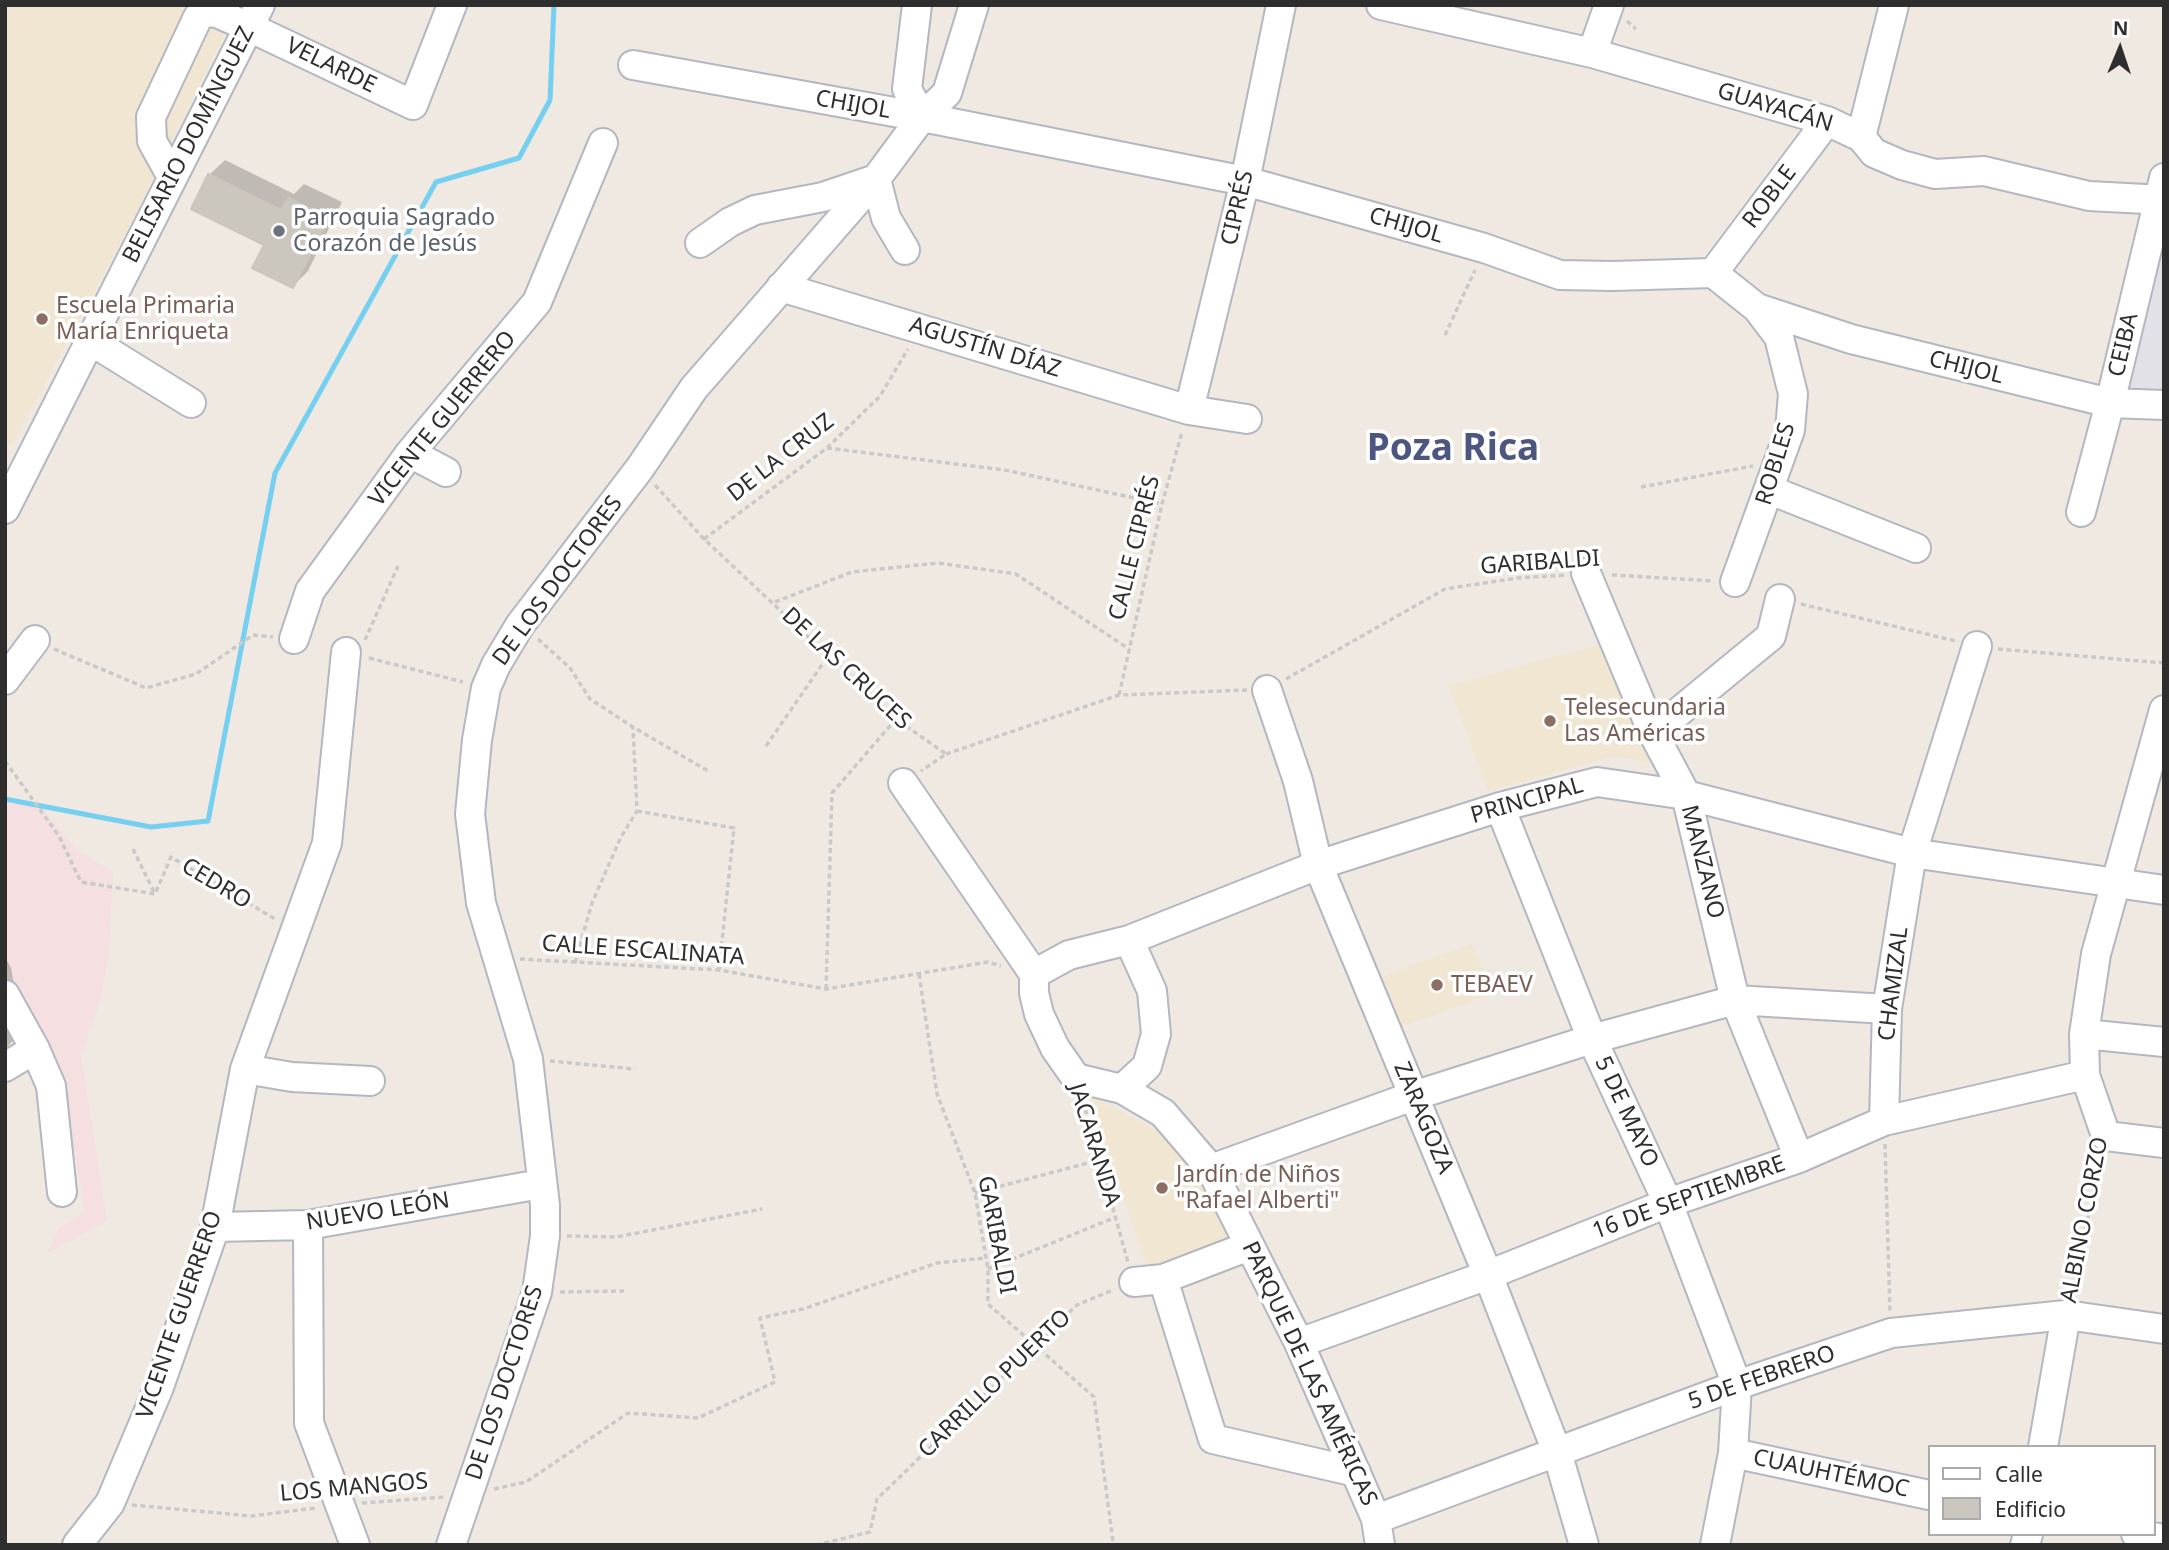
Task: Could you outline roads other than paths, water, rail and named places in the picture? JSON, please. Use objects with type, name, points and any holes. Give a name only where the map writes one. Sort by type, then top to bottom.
[{"type":"street","name":"VELARDE","points":[[172,177],[152,141],[151,117],[198,17],[206,12],[255,16],[413,105],[452,5]]},
{"type":"street","points":[[917,5],[907,89],[922,117]]},
{"type":"street","name":"DE LOS DOCTORES","points":[[451,1545],[537,1292],[545,1236],[545,1205],[528,1059],[481,903],[470,814],[477,740],[486,688],[496,665],[520,625],[640,468],[694,387],[876,179],[922,117],[947,93],[974,5]]},
{"type":"street","name":"CIPRÉS","points":[[1189,410],[1245,181],[1281,5]]},
{"type":"street","name":"GUAYACÁN","points":[[1381,5],[1592,53],[1827,121],[1861,137],[1874,153],[1936,174],[1984,171],[2089,196],[2162,193]]},
{"type":"street","points":[[1592,53],[1609,5]]},
{"type":"street","points":[[1861,137],[1894,5]]},
{"type":"street","name":"BELISARIO DOMÍNGUEZ","points":[[5,509],[16,464],[91,341],[255,16]]},
{"type":"street","name":"CHIJOL","points":[[633,65],[922,117],[1245,181],[1484,248],[1560,275],[1713,273],[1757,308],[1851,339],[2110,403],[2164,405]]},
{"type":"street","name":"ROBLE","points":[[1713,273],[1827,121]]},
{"type":"street","name":"VICENTE GUERRERO","points":[[293,639],[310,590],[410,453],[537,302],[603,143]]},
{"type":"street","points":[[700,243],[755,209],[823,197],[876,179],[897,209],[905,250]]},
{"type":"street","name":"CEIBA","points":[[2081,512],[2162,193]]},
{"type":"street","name":"AGUSTÍN DÍAZ","points":[[781,287],[1189,410],[1247,419]]},
{"type":"street","name":"ROBLES","points":[[1735,582],[1790,429],[1793,394],[1779,337],[1757,308]]},
{"type":"street","points":[[91,341],[191,402]]},
{"type":"street","points":[[410,453],[446,472]]},
{"type":"street","points":[[1770,490],[1916,548]]},
{"type":"street","name":"MANZANO","points":[[1586,573],[1653,733],[1686,796],[1735,1000],[1799,1158]]},
{"type":"street","points":[[1653,733],[1771,636],[1780,599]]},
{"type":"street","points":[[5,680],[35,640]]},
{"type":"street","name":"CHAMIZAL","points":[[1884,1121],[1887,1009],[1912,853],[1977,646]]},
{"type":"street","name":"VICENTE GUERRERO","points":[[77,1545],[110,1503],[159,1387],[215,1227],[244,1069],[327,843],[352,654]]},
{"type":"street","name":"ZARAGOZA","points":[[1267,690],[1298,781],[1318,865],[1488,1275],[1557,1452],[1584,1545]]},
{"type":"street","name":"ALBINO CORZO","points":[[2164,710],[2096,954],[2084,1034],[2085,1075],[2106,1136],[2164,1143]]},
{"type":"street","name":"PRINCIPAL","points":[[1034,974],[1069,955],[1129,940],[1318,865],[1500,807],[1597,782],[1686,796],[1912,853],[2164,890]]},
{"type":"street","points":[[903,783],[1034,974]]},
{"type":"street","name":"5 DE MAYO","points":[[1500,807],[1592,1039],[1668,1203],[1737,1385],[1733,1453],[1715,1545]]},
{"type":"street","points":[[1122,1089],[1147,1066],[1156,1034],[1152,991],[1129,940]]},
{"type":"street","name":"JACARANDA","points":[[1034,974],[1034,993],[1039,1014],[1055,1048],[1076,1078]]},
{"type":"street","points":[[5,995],[35,1049],[51,1086],[62,1192]]},
{"type":"street","points":[[1211,1170],[1413,1096],[1592,1039],[1735,1000],[1887,1009]]},
{"type":"street","points":[[2084,1034],[2164,1042]]},
{"type":"street","points":[[5,1067],[35,1049]]},
{"type":"street","points":[[244,1069],[292,1077],[370,1081]]},
{"type":"street","name":"16 DE SEPTIEMBRE","points":[[1299,1343],[1488,1275],[1668,1203],[1799,1158],[1884,1121],[2085,1075]]},
{"type":"street","name":"PARQUE DE LAS AMÉRICAS","points":[[1076,1078],[1122,1089],[1163,1113],[1211,1170],[1299,1343],[1356,1472],[1378,1532]]},
{"type":"street","name":"NUEVO LEÓN","points":[[215,1227],[309,1225],[541,1184]]},
{"type":"street","points":[[309,1225],[309,1423],[355,1545]]},
{"type":"street","points":[[1134,1282],[1163,1279],[1249,1246]]},
{"type":"street","points":[[1163,1279],[1213,1439],[1356,1472]]},
{"type":"street","name":"ALBINO CORZO","points":[[2043,1445],[2066,1315]]},
{"type":"street","name":"5 DE FEBRERO","points":[[1378,1532],[1557,1452],[1737,1385],[1891,1333],[2066,1315],[2164,1329]]},
{"type":"street","name":"CUAUHTÉMOC","points":[[1733,1453],[1927,1495]]},
{"type":"waterway","points":[[5,799],[151,827],[208,821],[275,473],[436,182],[519,158],[550,100],[554,5]]},
{"type":"place","name":"Parroquia Sagrado Corazón de Jesús","points":[[279,231]]},
{"type":"place","name":"Escuela Primaria María Enriqueta","points":[[42,319]]},
{"type":"place","name":"Telesecundaria Las Américas","points":[[1550,721]]},
{"type":"place","name":"TEBAEV","points":[[1437,985]]},
{"type":"place","name":"Jardín de Niños \"Rafael Alberti\"","points":[[1162,1188]]},
{"type":"district","name":"Poza Rica","points":[[1453,449]]}]
